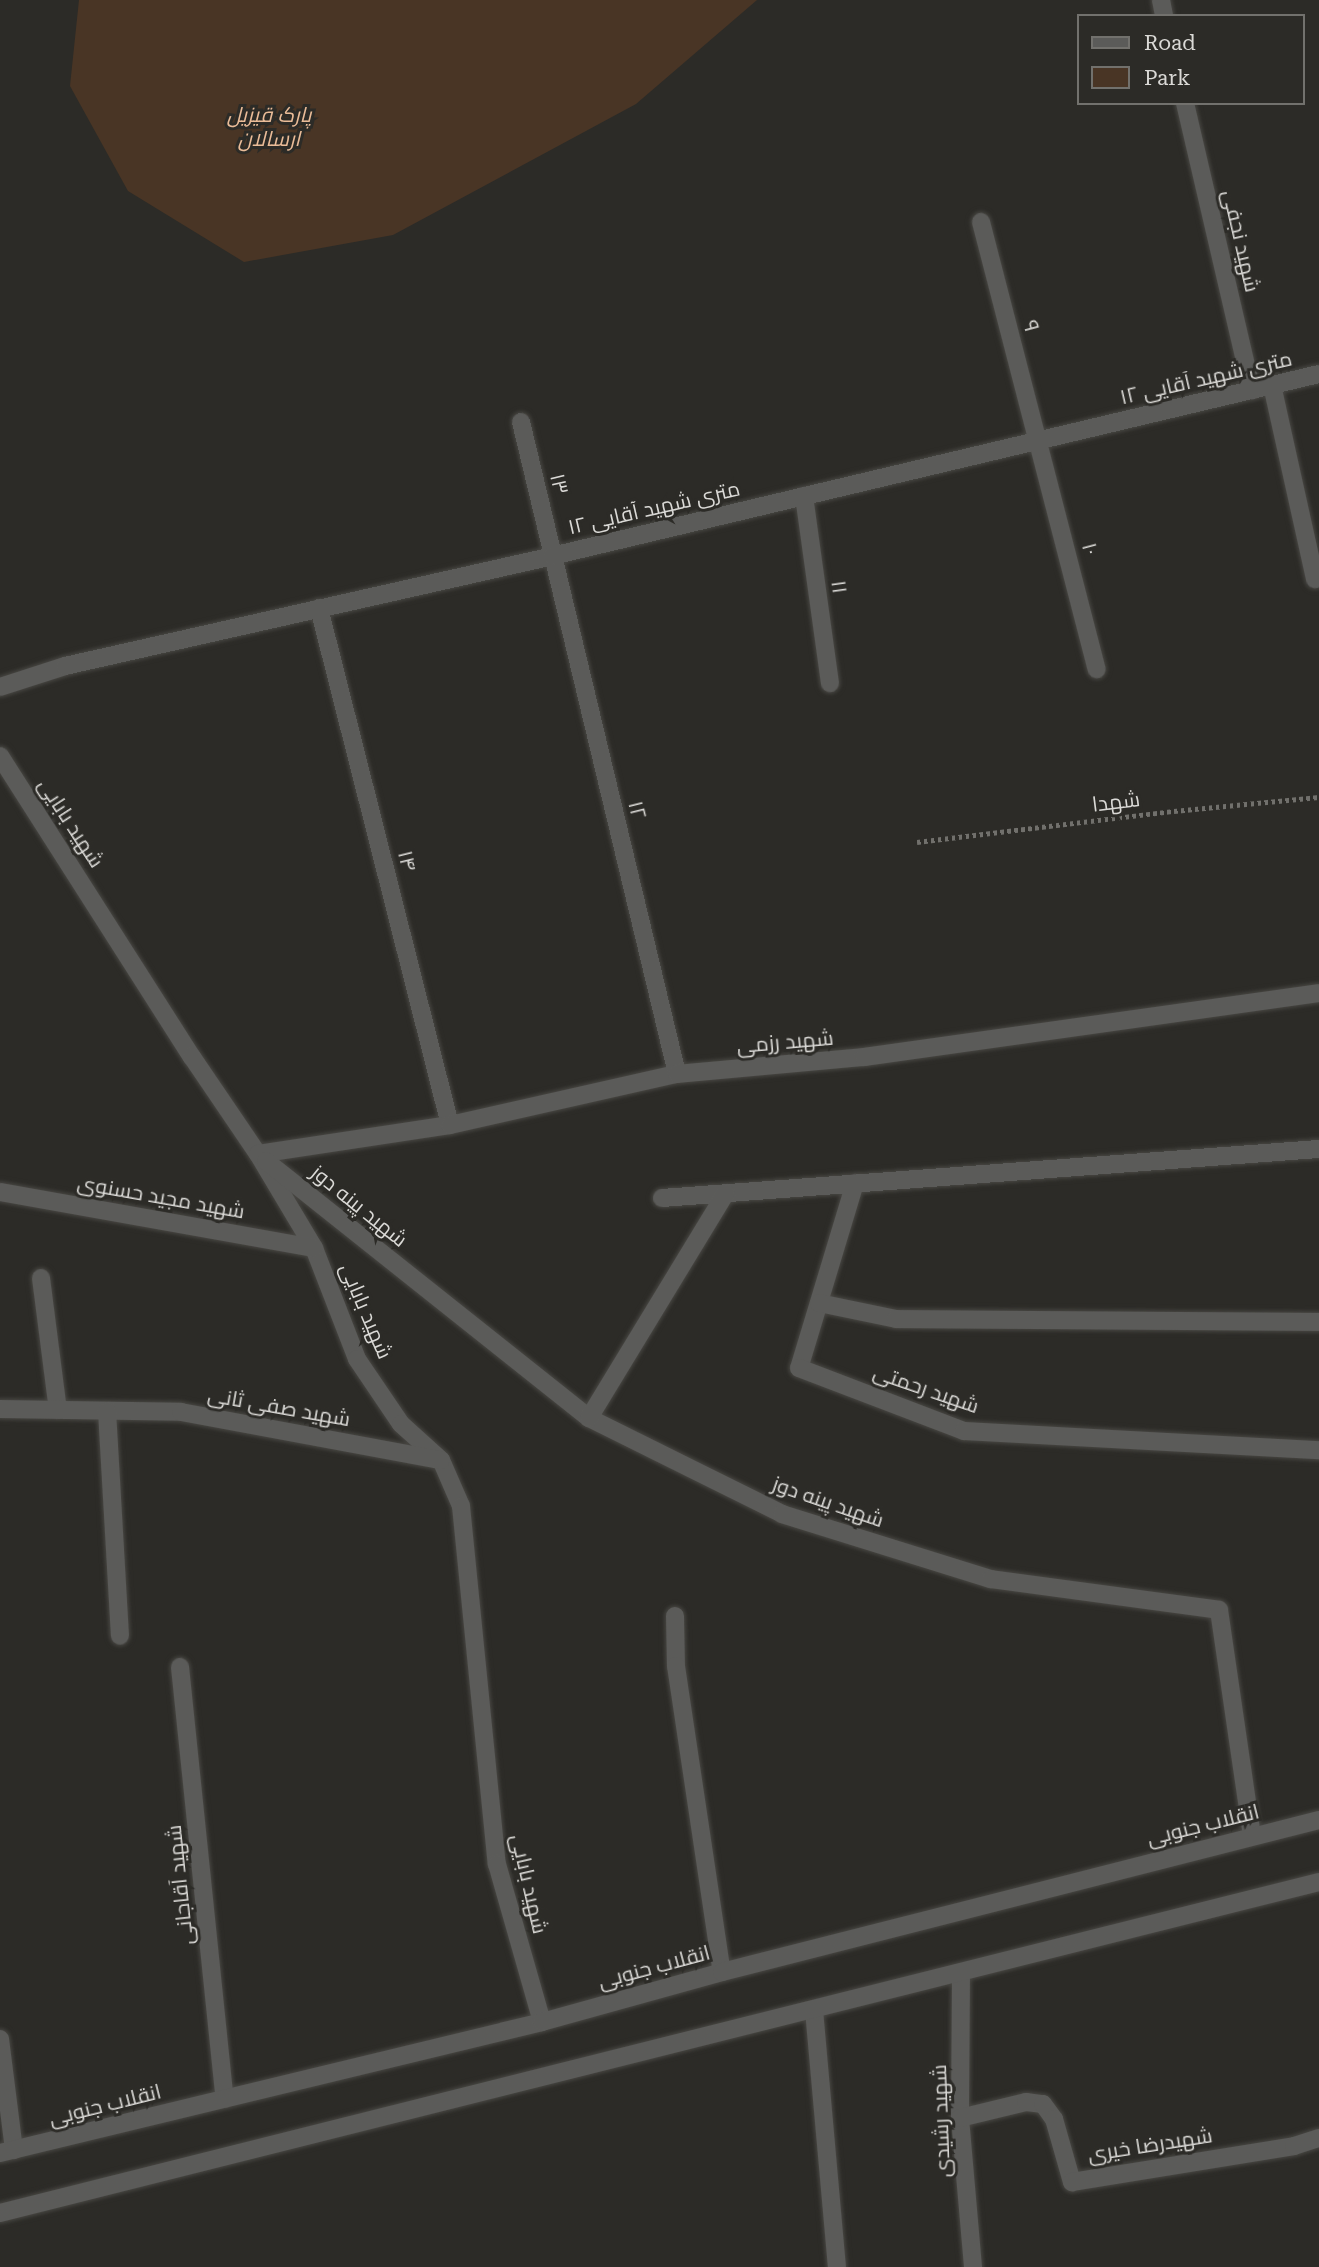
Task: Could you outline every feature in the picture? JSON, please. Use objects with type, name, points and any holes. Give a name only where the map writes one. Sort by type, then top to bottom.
[{"type":"street","name":"شهید نجفی","points":[[1185,105],[1252,390]]},
{"type":"street","name":"۹","points":[[981,222],[1038,440]]},
{"type":"street","name":"۱۲ متری شهید آقایی","points":[[0,687],[65,666],[552,556],[1319,374]]},
{"type":"street","points":[[1272,385],[1315,579]]},
{"type":"street","name":"۱۳","points":[[521,422],[552,556]]},
{"type":"street","name":"۱۰","points":[[1038,440],[1097,669]]},
{"type":"street","name":"۱۱","points":[[804,496],[830,683]]},
{"type":"street","name":"۱۲","points":[[552,556],[677,1074]]},
{"type":"street","name":"۱۴","points":[[320,608],[450,1125]]},
{"type":"street","name":"شهید بابایی","points":[[0,755],[192,1057],[258,1154],[314,1248],[357,1359],[401,1424],[441,1460],[461,1506],[497,1864],[542,2022]]},
{"type":"street","name":"شهید رزمی","points":[[258,1154],[450,1125],[677,1074],[863,1058],[1319,993]]},
{"type":"street","points":[[662,1198],[1319,1149]]},
{"type":"street","name":"شهید پینه دوز","points":[[258,1154],[589,1418],[782,1514],[991,1579],[1219,1610],[1252,1835]]},
{"type":"street","name":"شهید رحمتی","points":[[855,1184],[799,1368],[964,1431],[1319,1450]]},
{"type":"street","name":"شهید مجید حسنوی","points":[[0,1192],[314,1248]]},
{"type":"street","points":[[589,1418],[726,1193]]},
{"type":"street","points":[[41,1278],[58,1410]]},
{"type":"street","points":[[819,1303],[897,1319],[1319,1322]]},
{"type":"street","name":"شهید صفی ثانی","points":[[0,1409],[181,1412],[441,1460]]},
{"type":"street","points":[[107,1411],[120,1636]]},
{"type":"street","points":[[675,1616],[676,1667],[722,1972]]},
{"type":"street","name":"شهید آقاجانی","points":[[180,1667],[225,2099]]},
{"type":"street","name":"انقلاب جنوبی","points":[[7,2152],[542,2022],[722,1972],[1319,1820]]},
{"type":"street","points":[[0,2213],[1319,1882]]},
{"type":"street","name":"شهید رشیدی","points":[[961,1973],[960,2118],[973,2267]]},
{"type":"street","points":[[814,2010],[837,2267]]},
{"type":"street","points":[[0,2039],[7,2152]]},
{"type":"street","name":"شهیدرضا خیری","points":[[960,2118],[1026,2102],[1043,2104],[1054,2119],[1072,2182],[1294,2146],[1319,2138]]},
{"type":"path","name":"شهدا","points":[[917,842],[1174,811],[1319,797]]},
{"type":"green space","name":"پارک قیزیل ارسالان","points":[[79,0],[757,0],[636,104],[393,235],[244,262],[128,191],[70,86]]}]
